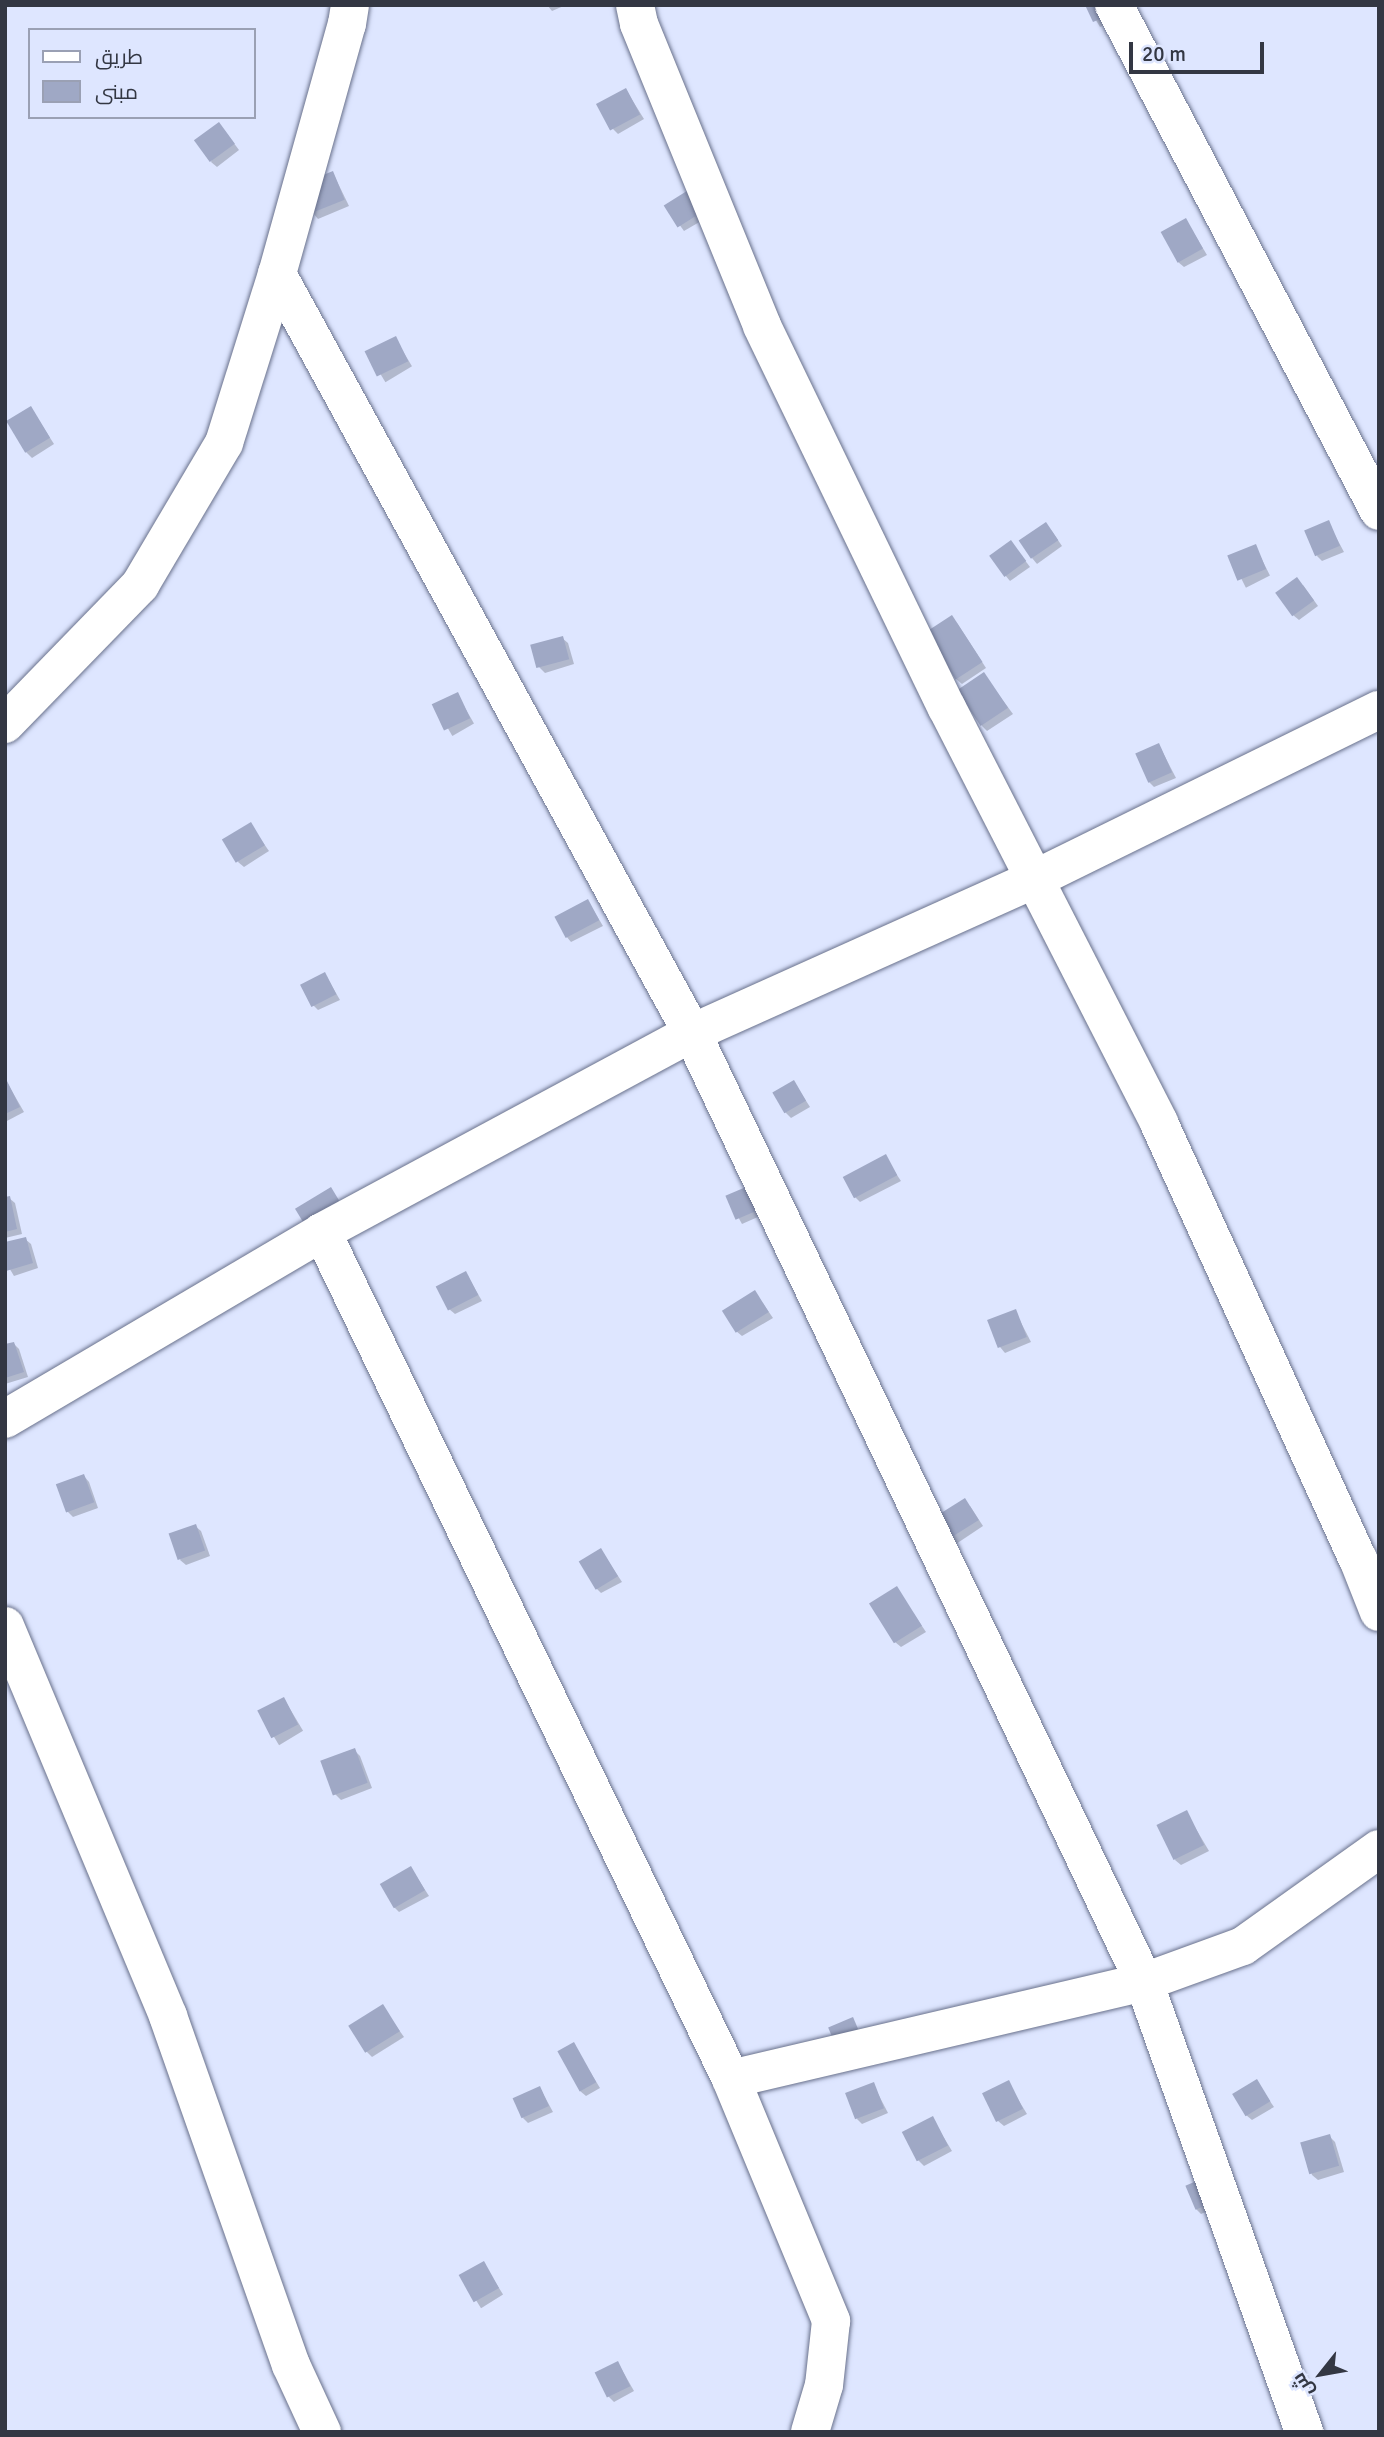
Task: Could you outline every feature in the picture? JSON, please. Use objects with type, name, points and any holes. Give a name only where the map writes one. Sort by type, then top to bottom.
[{"type":"street","points":[[5,724],[141,585],[224,443],[277,274],[350,5]]},
{"type":"street","points":[[635,5],[639,24],[762,326],[1035,879],[1159,1123],[1358,1559],[1379,1612]]},
{"type":"street","points":[[1114,5],[1379,511]]},
{"type":"street","points":[[277,274],[692,1033],[1144,1982],[1220,2188],[1304,2432]]},
{"type":"street","points":[[5,1419],[323,1231],[692,1033],[1035,879],[1379,710]]},
{"type":"street","points":[[323,1231],[731,2079],[831,2321],[824,2385],[810,2432]]},
{"type":"street","points":[[5,1626],[168,2016],[291,2365],[322,2432]]},
{"type":"street","points":[[731,2079],[1144,1982],[1243,1946],[1379,1849]]},
{"type":"building","points":[[1085,5],[1121,5],[1123,9],[1093,22]]},
{"type":"building","points":[[626,88],[640,114],[610,130],[596,104]]},
{"type":"building","points":[[219,122],[235,144],[210,162],[194,140]]},
{"type":"building","points":[[333,171],[345,200],[310,214],[299,185]]},
{"type":"building","points":[[690,189],[704,211],[677,227],[664,205]]},
{"type":"building","points":[[1186,218],[1203,249],[1178,263],[1161,232]]},
{"type":"building","points":[[396,336],[408,361],[377,377],[365,351]]},
{"type":"building","points":[[31,406],[50,438],[25,453],[6,421]]},
{"type":"building","points":[[1329,520],[1340,546],[1315,556],[1304,531]]},
{"type":"building","points":[[1046,522],[1058,540],[1031,559],[1019,540]]},
{"type":"building","points":[[1011,540],[1026,561],[1004,577],[989,556]]},
{"type":"building","points":[[1256,544],[1266,569],[1237,581],[1227,556]]},
{"type":"building","points":[[1297,577],[1314,600],[1292,616],[1275,593]]},
{"type":"building","points":[[952,615],[982,662],[956,679],[925,632]]},
{"type":"building","points":[[563,636],[569,659],[536,668],[530,645]]},
{"type":"building","points":[[984,672],[1008,708],[981,726],[957,690]]},
{"type":"building","points":[[458,692],[470,718],[444,731],[432,704]]},
{"type":"building","points":[[1159,743],[1172,772],[1148,783],[1135,754]]},
{"type":"building","points":[[251,822],[265,845],[236,863],[222,840]]},
{"type":"building","points":[[588,899],[599,920],[566,938],[554,917]]},
{"type":"building","points":[[325,972],[336,994],[311,1007],[300,985]]},
{"type":"building","points":[[5,1077],[20,1107],[5,1114]]},
{"type":"building","points":[[794,1080],[806,1101],[784,1113],[772,1092]]},
{"type":"building","points":[[886,1154],[897,1175],[854,1198],[843,1177]]},
{"type":"building","points":[[753,1184],[763,1208],[736,1220],[725,1196]]},
{"type":"building","points":[[331,1187],[343,1207],[307,1228],[295,1209]]},
{"type":"building","points":[[10,1196],[17,1229],[5,1232],[5,1197]]},
{"type":"building","points":[[26,1237],[33,1263],[6,1271],[5,1242]]},
{"type":"building","points":[[466,1271],[478,1295],[448,1310],[436,1286]]},
{"type":"building","points":[[755,1290],[769,1312],[736,1333],[722,1311]]},
{"type":"building","points":[[1016,1309],[1027,1337],[998,1348],[987,1320]]},
{"type":"building","points":[[14,1342],[24,1372],[5,1378],[5,1344]]},
{"type":"building","points":[[84,1474],[94,1502],[66,1512],[56,1484]]},
{"type":"building","points":[[965,1498],[979,1520],[947,1540],[933,1518]]},
{"type":"building","points":[[196,1524],[205,1550],[178,1560],[169,1533]]},
{"type":"building","points":[[601,1548],[618,1576],[596,1590],[579,1561]]},
{"type":"building","points":[[897,1586],[922,1626],[894,1643],[869,1603]]},
{"type":"building","points":[[284,1697],[298,1725],[271,1738],[257,1711]]},
{"type":"building","points":[[355,1748],[368,1783],[333,1795],[320,1761]]},
{"type":"building","points":[[1187,1810],[1204,1845],[1174,1860],[1156,1825]]},
{"type":"building","points":[[411,1866],[425,1890],[394,1908],[380,1884]]},
{"type":"building","points":[[383,2004],[400,2031],[365,2053],[348,2026]]},
{"type":"building","points":[[853,2017],[865,2045],[840,2055],[828,2028]]},
{"type":"building","points":[[574,2042],[596,2082],[580,2091],[557,2051]]},
{"type":"building","points":[[1257,2079],[1270,2101],[1246,2116],[1232,2094]]},
{"type":"building","points":[[1009,2080],[1023,2109],[996,2122],[982,2093]]},
{"type":"building","points":[[874,2082],[884,2108],[855,2119],[845,2093]]},
{"type":"building","points":[[540,2086],[549,2106],[522,2118],[513,2098]]},
{"type":"building","points":[[933,2116],[948,2145],[917,2161],[902,2132]]},
{"type":"building","points":[[1330,2134],[1339,2166],[1309,2174],[1300,2143]]},
{"type":"building","points":[[1213,2174],[1223,2198],[1196,2210],[1185,2186]]},
{"type":"building","points":[[484,2261],[499,2288],[474,2302],[459,2275]]},
{"type":"building","points":[[618,2361],[630,2386],[607,2398],[595,2372]]}]
